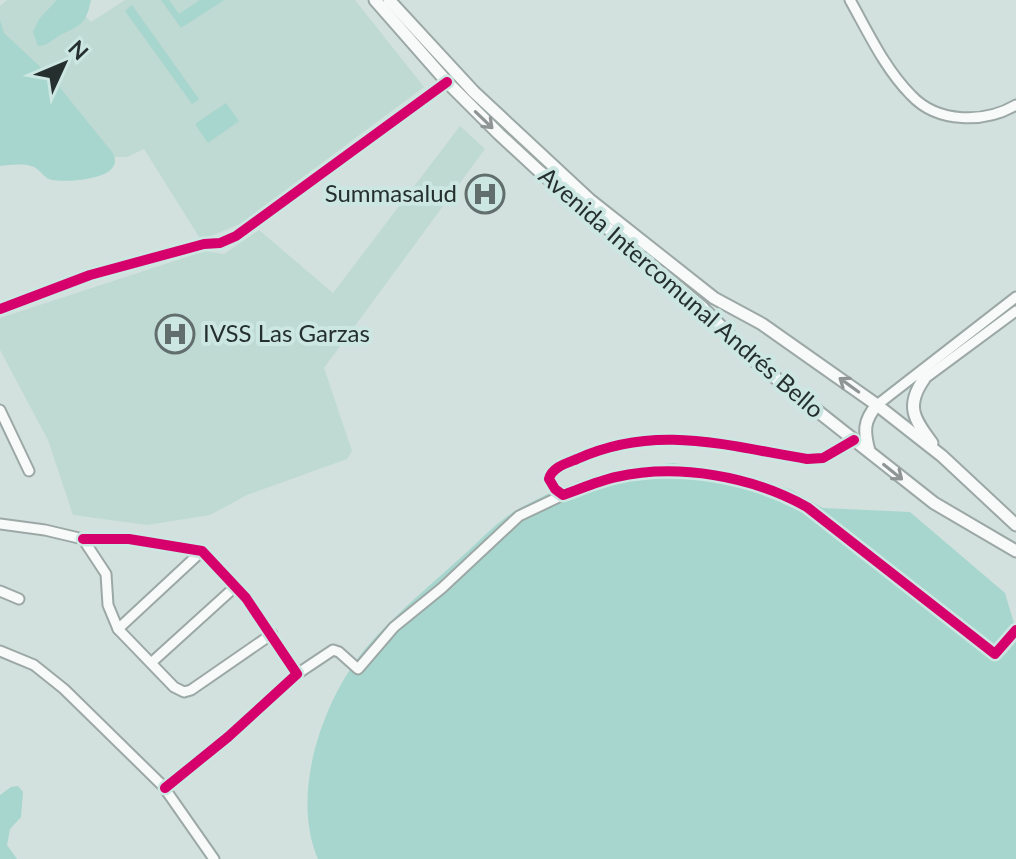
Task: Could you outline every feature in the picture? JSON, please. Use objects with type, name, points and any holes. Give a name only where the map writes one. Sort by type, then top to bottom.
[{"type":"main road","name":"Avenida Intercomunal Andrés Bello","points":[[375,0],[447,82],[539,171],[684,292],[758,364],[934,503],[1016,551]]},
{"type":"main road","name":"Avenida Intercomunal Andrés Bello","points":[[389,0],[474,92],[590,200],[714,298],[762,324],[877,405],[942,456],[1016,525]]},
{"type":"main road","points":[[924,379],[912,408],[916,421],[942,456]]},
{"type":"main road","points":[[869,452],[864,434],[866,417],[877,405]]},
{"type":"street","points":[[850,0],[875,45],[912,97],[931,109],[969,118],[998,114],[1016,105]]},
{"type":"street","points":[[0,309],[90,275],[204,244],[220,243],[236,236],[447,82]]},
{"type":"street","points":[[877,405],[1016,297]]},
{"type":"street","points":[[924,379],[1016,311]]},
{"type":"street","points":[[0,410],[29,471]]},
{"type":"street","points":[[563,495],[551,485],[550,473],[592,452],[626,442],[660,438],[687,440],[807,459],[823,458],[854,440]]},
{"type":"street","points":[[165,788],[228,737],[297,674],[333,650],[358,669],[394,627],[442,588],[519,516],[563,495],[616,477],[665,470],[712,476],[791,498],[807,507],[995,654],[1016,630]]},
{"type":"street","points":[[0,524],[83,539],[129,539],[202,551],[236,586],[297,674]]},
{"type":"street","points":[[83,539],[106,574],[108,605],[118,629],[174,687],[184,692],[191,690],[272,634]]},
{"type":"street","points":[[118,629],[202,551]]},
{"type":"street","points":[[151,663],[236,586]]},
{"type":"street","points":[[0,591],[19,599]]},
{"type":"street","points":[[0,651],[25,661],[49,676],[165,788],[214,859]]},
{"type":"shaded area","points":[[7,0],[70,0],[91,22],[125,0],[355,0],[424,87],[240,224],[201,240],[144,149],[127,157],[113,157],[0,38],[0,6]]},
{"type":"shaded area","name":"IVSS Las Garzas","points":[[460,126],[485,149],[324,368],[352,451],[347,459],[247,495],[210,515],[147,525],[73,515],[48,440],[0,350],[0,318],[205,251],[224,254],[259,230],[333,293]]},
{"type":"green space","points":[[57,0],[91,0],[87,14],[79,25],[38,46],[33,32],[39,19]]},
{"type":"green space","points":[[161,0],[169,0],[179,14],[200,0],[224,0],[181,28]]},
{"type":"green space","points":[[132,5],[199,99],[192,104],[125,11]]},
{"type":"green space","points":[[0,20],[4,33],[52,78],[112,152],[115,161],[105,174],[83,180],[60,181],[49,179],[28,165],[0,166]]},
{"type":"green space","points":[[226,103],[239,121],[208,143],[195,124]]},
{"type":"green space","points":[[673,463],[722,470],[790,489],[823,508],[910,512],[1005,593],[1016,630],[1016,859],[318,859],[310,834],[307,806],[315,750],[324,721],[349,670],[375,637],[512,513],[547,494],[588,478],[628,468]]},
{"type":"green space","points":[[18,786],[23,792],[21,817],[10,829],[7,845],[17,859],[0,859],[0,795]]},
{"type":"cycle path","points":[[0,309],[90,275],[204,244],[220,243],[236,236],[447,82]]},
{"type":"cycle path","points":[[854,440],[823,458],[807,459],[692,441],[635,442],[606,448],[565,464],[553,471],[549,479],[563,495],[616,477],[664,471],[714,475],[763,487],[807,507],[995,654],[1016,630]]},
{"type":"cycle path","points":[[83,539],[129,539],[202,551],[246,598],[297,674],[228,737],[165,788]]},
{"type":"place","name":"Summasalud","points":[[485,194]]},
{"type":"place","name":"IVSS Las Garzas","points":[[175,334]]}]
